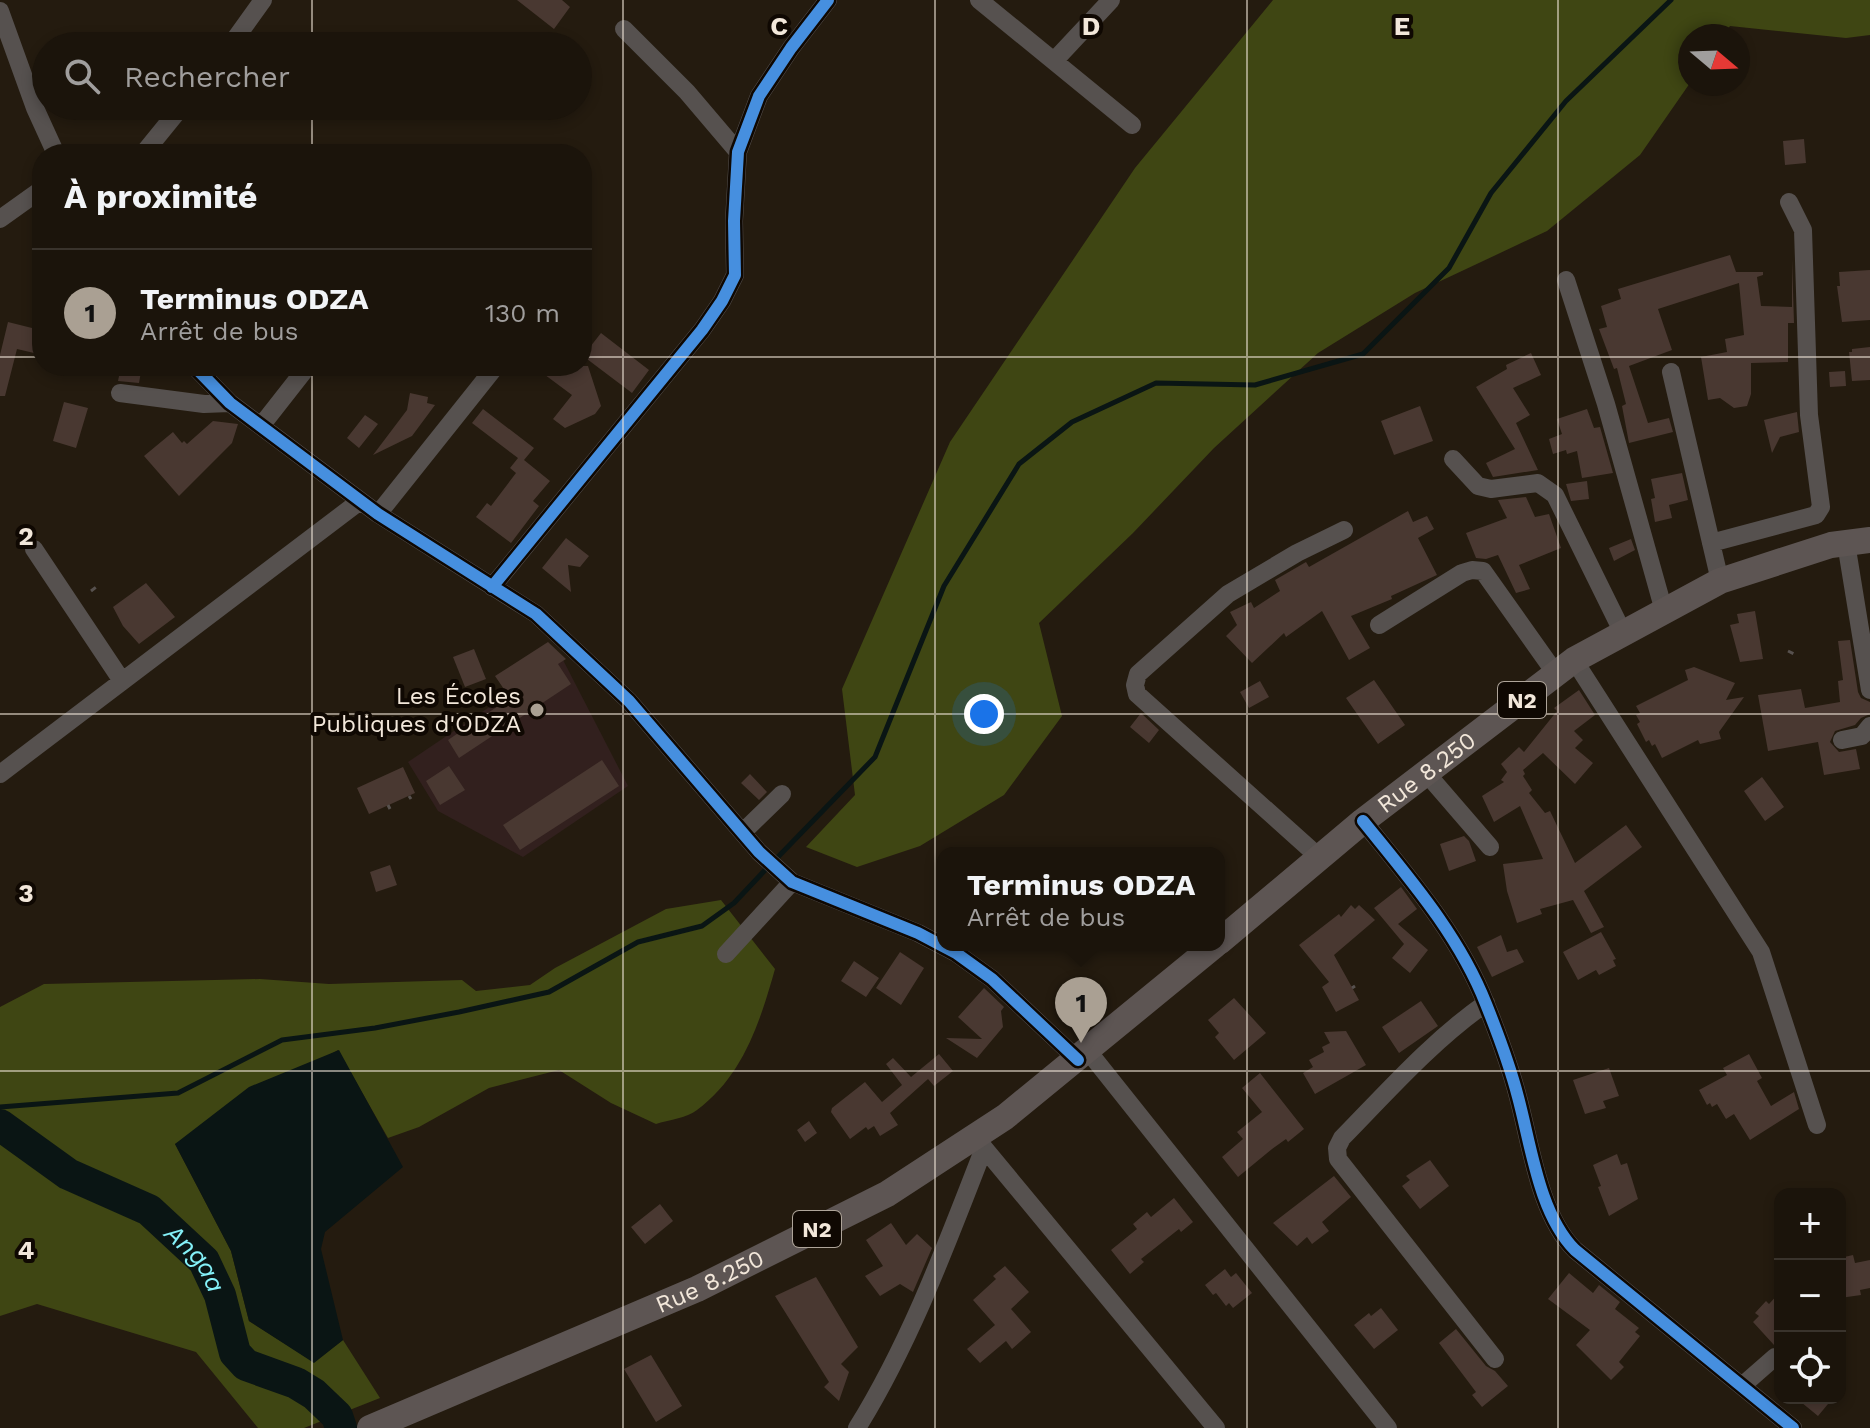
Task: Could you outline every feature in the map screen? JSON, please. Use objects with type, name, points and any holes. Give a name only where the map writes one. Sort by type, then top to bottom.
[{"type":"highway","name":"Rue 8.250","points":[[1225,936],[1363,821],[1565,667],[1720,581],[1831,545],[1858,542]]},
{"type":"highway","name":"Rue 8.250","points":[[370,1428],[697,1289],[887,1194],[980,1143],[1207,951]]},
{"type":"street","points":[[240,32],[263,0]]},
{"type":"street","points":[[492,587],[702,330],[722,301],[735,275],[738,152],[759,96],[828,0]]},
{"type":"street","points":[[980,0],[1132,125]]},
{"type":"street","points":[[1054,61],[1111,0]]},
{"type":"street","points":[[0,11],[32,100]]},
{"type":"street","points":[[624,29],[687,92],[738,152]]},
{"type":"street","points":[[40,120],[51,144]]},
{"type":"street","points":[[151,144],[171,120]]},
{"type":"street","points":[[0,219],[32,196]]},
{"type":"street","points":[[1711,543],[1816,515],[1821,507],[1809,415],[1803,230],[1789,202]]},
{"type":"street","points":[[1566,280],[1606,404],[1664,611]]},
{"type":"street","points":[[1671,372],[1720,581]]},
{"type":"street","points":[[204,376],[230,403],[378,514],[536,614],[629,701],[775,869],[792,882],[937,943]]},
{"type":"street","points":[[261,426],[300,376]]},
{"type":"street","points":[[378,514],[488,376]]},
{"type":"street","points":[[120,393],[204,404],[230,403]]},
{"type":"street","points":[[1453,459],[1478,486],[1491,489],[1538,483],[1555,495],[1623,633]]},
{"type":"street","points":[[0,774],[360,501]]},
{"type":"street","points":[[1320,858],[1137,694],[1135,685],[1138,674],[1228,594],[1297,553],[1344,530]]},
{"type":"street","points":[[1858,542],[1870,690]]},
{"type":"street","points":[[34,549],[122,681]]},
{"type":"street","points":[[1379,625],[1462,573],[1483,571],[1565,667],[1761,952],[1817,1125]]},
{"type":"street","points":[[1842,740],[1862,736],[1870,726]]},
{"type":"street","points":[[1427,774],[1490,847]]},
{"type":"street","points":[[743,832],[782,794]]},
{"type":"street","points":[[1363,821],[1422,894],[1452,938],[1486,1003],[1517,1092],[1547,1205],[1559,1232],[1575,1250],[1793,1428]]},
{"type":"street","points":[[726,954],[792,882]]},
{"type":"street","points":[[952,951],[992,979],[1083,1055],[1388,1428]]},
{"type":"street","points":[[1486,1003],[1462,1019],[1418,1060],[1342,1138],[1337,1148],[1338,1159],[1495,1359]]},
{"type":"street","points":[[857,1428],[880,1392],[915,1316],[980,1143],[1216,1428]]},
{"type":"street","points":[[1743,1385],[1774,1358]]},
{"type":"path","points":[[91,591],[100,584]]},
{"type":"path","points":[[1788,651],[1796,655]]},
{"type":"shaded area","name":"Les Écoles Publiques d'ODZA","points":[[562,658],[628,786],[523,857],[438,811],[408,762]]},
{"type":"shaded area","points":[[339,1050],[403,1167],[325,1232],[321,1249],[343,1340],[314,1363],[249,1321],[231,1251],[175,1144],[249,1087]]},
{"type":"green space","points":[[1273,0],[1870,0],[1870,35],[1846,38],[1750,28],[1750,24],[1678,24],[1678,96],[1681,96],[1640,155],[1547,231],[1415,293],[1318,353],[1214,448],[1133,533],[1039,623],[1062,716],[1004,795],[920,846],[857,867],[806,847],[855,795],[842,689],[950,442],[1135,168]]},
{"type":"green space","points":[[721,900],[775,969],[756,1028],[738,1064],[713,1096],[688,1115],[656,1124],[611,1103],[559,1070],[489,1088],[419,1127],[388,1138],[338,1050],[175,1144],[231,1251],[249,1321],[314,1362],[343,1340],[380,1398],[304,1428],[258,1428],[196,1352],[37,1304],[0,1316],[0,1007],[44,984],[260,979],[329,984],[462,980],[476,991],[530,985],[555,968],[666,909]]},
{"type":"building","points":[[517,0],[562,0],[570,7],[554,29]]},
{"type":"building","points":[[1804,139],[1806,163],[1785,165],[1783,141]]},
{"type":"building","points":[[1730,255],[1736,272],[1763,272],[1757,277],[1761,306],[1792,307],[1792,259],[1794,323],[1788,323],[1788,362],[1751,363],[1751,394],[1747,406],[1734,408],[1720,398],[1708,400],[1701,357],[1727,352],[1725,339],[1744,335],[1739,283],[1658,309],[1672,350],[1629,366],[1648,423],[1669,418],[1673,432],[1629,443],[1622,406],[1626,404],[1617,368],[1614,369],[1599,329],[1607,327],[1601,306],[1621,299],[1618,289]]},
{"type":"building","points":[[1870,270],[1870,320],[1842,322],[1837,286],[1840,286],[1839,272]]},
{"type":"building","points":[[8,322],[32,328],[32,353],[17,349],[5,396],[0,396],[0,355]]},
{"type":"building","points":[[601,333],[649,370],[632,393],[592,363],[592,344]]},
{"type":"building","points":[[1870,347],[1870,380],[1852,381],[1849,352]]},
{"type":"building","points":[[1531,353],[1541,375],[1513,388],[1530,415],[1516,423],[1538,470],[1493,477],[1486,463],[1515,449],[1476,387],[1507,369],[1506,365]]},
{"type":"building","points":[[1845,371],[1846,386],[1830,387],[1829,372]]},
{"type":"building","points":[[119,376],[140,376],[139,383],[118,381]]},
{"type":"building","points":[[546,376],[591,376],[601,406],[595,414],[565,428],[553,419],[572,395]]},
{"type":"building","points":[[410,393],[428,397],[427,403],[435,405],[412,436],[373,455],[407,410]]},
{"type":"building","points":[[64,402],[88,408],[76,448],[53,441]]},
{"type":"building","points":[[1420,406],[1433,441],[1394,455],[1381,421]]},
{"type":"building","points":[[483,409],[534,448],[524,460],[550,481],[533,501],[539,506],[511,543],[476,517],[487,503],[491,506],[516,473],[510,468],[518,458],[472,423]]},
{"type":"building","points":[[1587,409],[1594,428],[1600,427],[1613,473],[1582,478],[1577,451],[1553,454],[1549,439],[1562,434],[1557,419]]},
{"type":"building","points":[[1797,412],[1799,432],[1780,437],[1772,453],[1764,420]]},
{"type":"building","points":[[365,415],[378,424],[359,448],[347,438]]},
{"type":"building","points":[[213,421],[238,424],[232,443],[179,496],[144,456],[173,432],[182,443],[187,444]]},
{"type":"building","points":[[1682,473],[1688,500],[1669,505],[1672,518],[1655,522],[1651,479]]},
{"type":"building","points":[[1587,481],[1589,499],[1571,501],[1566,484]]},
{"type":"building","points":[[1526,497],[1535,517],[1549,514],[1561,548],[1519,565],[1530,589],[1516,593],[1498,555],[1476,558],[1466,533],[1507,518],[1498,500]]},
{"type":"building","points":[[1408,511],[1413,522],[1427,516],[1434,529],[1418,538],[1437,575],[1351,616],[1370,648],[1349,660],[1322,611],[1286,637],[1284,633],[1252,663],[1226,636],[1237,625],[1230,612],[1251,602],[1254,608],[1280,591],[1275,580],[1306,562],[1309,567]]},
{"type":"building","points":[[566,538],[589,556],[580,567],[568,565],[571,592],[542,568]]},
{"type":"building","points":[[1631,539],[1635,550],[1614,561],[1609,548]]},
{"type":"building","points":[[146,583],[175,617],[139,644],[123,626],[113,607]]},
{"type":"building","points":[[1755,611],[1763,659],[1740,662],[1730,625],[1739,623],[1737,614]]},
{"type":"building","points":[[1850,640],[1858,692],[1861,698],[1870,702],[1870,714],[1855,725],[1835,731],[1830,742],[1839,752],[1856,749],[1860,769],[1824,775],[1818,742],[1768,751],[1758,695],[1801,689],[1805,708],[1840,702],[1838,681],[1843,680],[1838,641]]},
{"type":"building","points":[[548,642],[566,659],[558,664],[571,684],[459,758],[448,740],[510,698],[495,676]]},
{"type":"building","points":[[474,649],[486,679],[465,687],[453,657]]},
{"type":"building","points":[[1694,667],[1735,683],[1726,700],[1744,697],[1719,732],[1721,739],[1700,744],[1698,740],[1662,758],[1655,744],[1652,746],[1649,740],[1646,742],[1637,724],[1640,722],[1636,715],[1640,713],[1636,706],[1688,680],[1685,670]]},
{"type":"building","points":[[1374,680],[1405,725],[1378,744],[1346,698]]},
{"type":"building","points":[[1260,681],[1269,697],[1249,708],[1240,692]]},
{"type":"building","points":[[1579,690],[1595,715],[1574,731],[1583,740],[1575,748],[1593,763],[1575,784],[1543,753],[1523,770],[1523,776],[1532,790],[1529,793],[1545,813],[1550,811],[1575,863],[1626,825],[1642,847],[1584,891],[1604,927],[1591,933],[1573,900],[1540,909],[1542,914],[1517,923],[1503,864],[1543,859],[1520,806],[1494,822],[1482,796],[1504,782],[1501,780],[1507,772],[1501,764],[1519,747],[1524,752],[1557,711],[1554,708]]},
{"type":"building","points":[[1141,713],[1159,730],[1149,743],[1130,727]]},
{"type":"building","points":[[602,760],[619,786],[520,850],[503,825]]},
{"type":"building","points":[[449,766],[465,790],[440,805],[426,781]]},
{"type":"building","points":[[403,767],[415,793],[369,814],[357,788]]},
{"type":"building","points":[[750,774],[767,792],[759,800],[741,783]]},
{"type":"building","points":[[1762,777],[1784,807],[1765,821],[1744,791]]},
{"type":"building","points":[[1464,836],[1476,861],[1449,871],[1440,844]]},
{"type":"building","points":[[390,865],[397,885],[376,892],[370,872]]},
{"type":"building","points":[[1401,887],[1417,909],[1398,924],[1428,950],[1410,973],[1392,958],[1404,944],[1374,908]]},
{"type":"building","points":[[1351,905],[1355,909],[1359,905],[1375,920],[1334,955],[1359,1000],[1336,1012],[1322,987],[1329,982],[1299,945],[1339,914],[1341,917]]},
{"type":"building","points":[[1601,932],[1616,959],[1613,960],[1616,966],[1599,975],[1596,970],[1578,980],[1563,952]]},
{"type":"building","points":[[1501,935],[1507,952],[1517,949],[1524,962],[1492,977],[1477,947]]},
{"type":"building","points":[[900,952],[924,968],[901,1005],[876,988]]},
{"type":"building","points":[[854,961],[879,978],[866,997],[841,981]]},
{"type":"building","points":[[984,988],[1004,1007],[1001,1011],[1003,1027],[977,1058],[946,1038],[982,1039],[958,1017]]},
{"type":"building","points":[[1234,998],[1266,1033],[1234,1060],[1215,1037],[1219,1033],[1208,1020]]},
{"type":"building","points":[[1421,1001],[1438,1026],[1399,1053],[1382,1027]]},
{"type":"building","points":[[1346,1031],[1366,1065],[1315,1094],[1303,1073],[1313,1067],[1309,1060],[1324,1052],[1322,1047],[1330,1043],[1324,1032]]},
{"type":"building","points":[[939,1054],[953,1071],[934,1086],[928,1079],[890,1113],[898,1125],[880,1136],[874,1126],[868,1130],[866,1127],[850,1139],[831,1112],[832,1108],[865,1082],[882,1102],[902,1085],[886,1064],[893,1058],[911,1077]]},
{"type":"building","points":[[1749,1054],[1762,1078],[1757,1081],[1771,1106],[1794,1092],[1799,1109],[1750,1140],[1734,1114],[1726,1119],[1717,1104],[1712,1107],[1710,1103],[1707,1105],[1699,1090],[1727,1075],[1723,1068]]},
{"type":"building","points":[[1609,1068],[1619,1096],[1603,1101],[1606,1108],[1585,1114],[1573,1080]]},
{"type":"building","points":[[1260,1073],[1304,1129],[1288,1142],[1286,1139],[1272,1149],[1238,1177],[1222,1157],[1243,1139],[1237,1132],[1262,1112],[1242,1088]]},
{"type":"building","points":[[809,1121],[817,1133],[805,1142],[797,1130]]},
{"type":"building","points":[[1617,1154],[1621,1165],[1627,1163],[1638,1199],[1609,1216],[1593,1165]]},
{"type":"building","points":[[1430,1160],[1449,1186],[1420,1209],[1402,1186],[1410,1180],[1406,1176]]},
{"type":"building","points":[[1334,1176],[1351,1197],[1322,1222],[1329,1231],[1312,1244],[1307,1237],[1297,1246],[1273,1223]]},
{"type":"building","points":[[1174,1198],[1193,1222],[1181,1232],[1179,1229],[1141,1259],[1144,1262],[1130,1274],[1111,1250],[1137,1229],[1133,1224],[1147,1212],[1151,1217]]},
{"type":"building","points":[[660,1204],[673,1221],[645,1244],[631,1227]]},
{"type":"building","points":[[891,1223],[906,1245],[917,1234],[932,1248],[913,1292],[900,1284],[880,1296],[865,1276],[883,1266],[866,1240]]},
{"type":"building","points":[[1853,1255],[1855,1263],[1870,1260],[1870,1288],[1860,1290],[1861,1295],[1846,1297],[1846,1257]]},
{"type":"building","points":[[1005,1266],[1029,1292],[1011,1309],[1031,1332],[1012,1349],[1006,1341],[980,1363],[967,1349],[995,1325],[973,1300]]},
{"type":"building","points":[[1225,1269],[1231,1277],[1236,1273],[1252,1293],[1233,1308],[1229,1303],[1226,1306],[1205,1285]]},
{"type":"building","points":[[1569,1273],[1593,1293],[1599,1285],[1620,1302],[1615,1309],[1639,1328],[1635,1332],[1640,1336],[1619,1362],[1624,1367],[1611,1380],[1576,1345],[1590,1330],[1548,1299]]},
{"type":"building","points":[[816,1277],[858,1347],[841,1364],[849,1372],[839,1401],[824,1387],[829,1382],[775,1296]]},
{"type":"building","points":[[1774,1299],[1774,1345],[1753,1322],[1759,1316],[1755,1313],[1766,1301],[1769,1304]]},
{"type":"building","points":[[1381,1308],[1398,1330],[1374,1349],[1354,1325]]},
{"type":"building","points":[[1456,1329],[1486,1366],[1508,1386],[1482,1407],[1472,1395],[1476,1392],[1439,1343]]},
{"type":"building","points":[[651,1355],[682,1406],[656,1422],[624,1369]]},
{"type":"building","points":[[1803,1404],[1828,1404],[1818,1416]]},
{"type":"waterway","points":[[775,860],[875,757],[944,586],[1019,464],[1072,422],[1156,383],[1255,385],[1363,354],[1449,268],[1491,193],[1566,101],[1671,0]]},
{"type":"waterway","points":[[0,1107],[178,1093],[282,1040],[375,1028],[549,992],[638,942],[702,926],[734,903],[768,867]]},
{"type":"waterway","name":"Angaa","points":[[0,1125],[68,1174],[149,1210],[204,1261],[220,1295],[235,1353],[246,1365],[296,1383],[314,1394],[337,1416],[341,1428]]},
{"type":"cycle path","points":[[492,587],[702,330],[722,301],[735,275],[738,152],[759,96],[828,0]]},
{"type":"cycle path","points":[[204,376],[230,403],[378,514],[536,614],[629,701],[759,852],[792,882],[937,943]]},
{"type":"cycle path","points":[[1363,821],[1432,908],[1475,979],[1511,1074],[1545,1198],[1563,1235],[1575,1250],[1793,1428]]},
{"type":"cycle path","points":[[952,951],[992,979],[1078,1060]]},
{"type":"place","name":"Les Écoles Publiques d'ODZA","points":[[537,710]]},
{"type":"place","name":"Terminus ODZA","points":[[1081,1043]]}]
